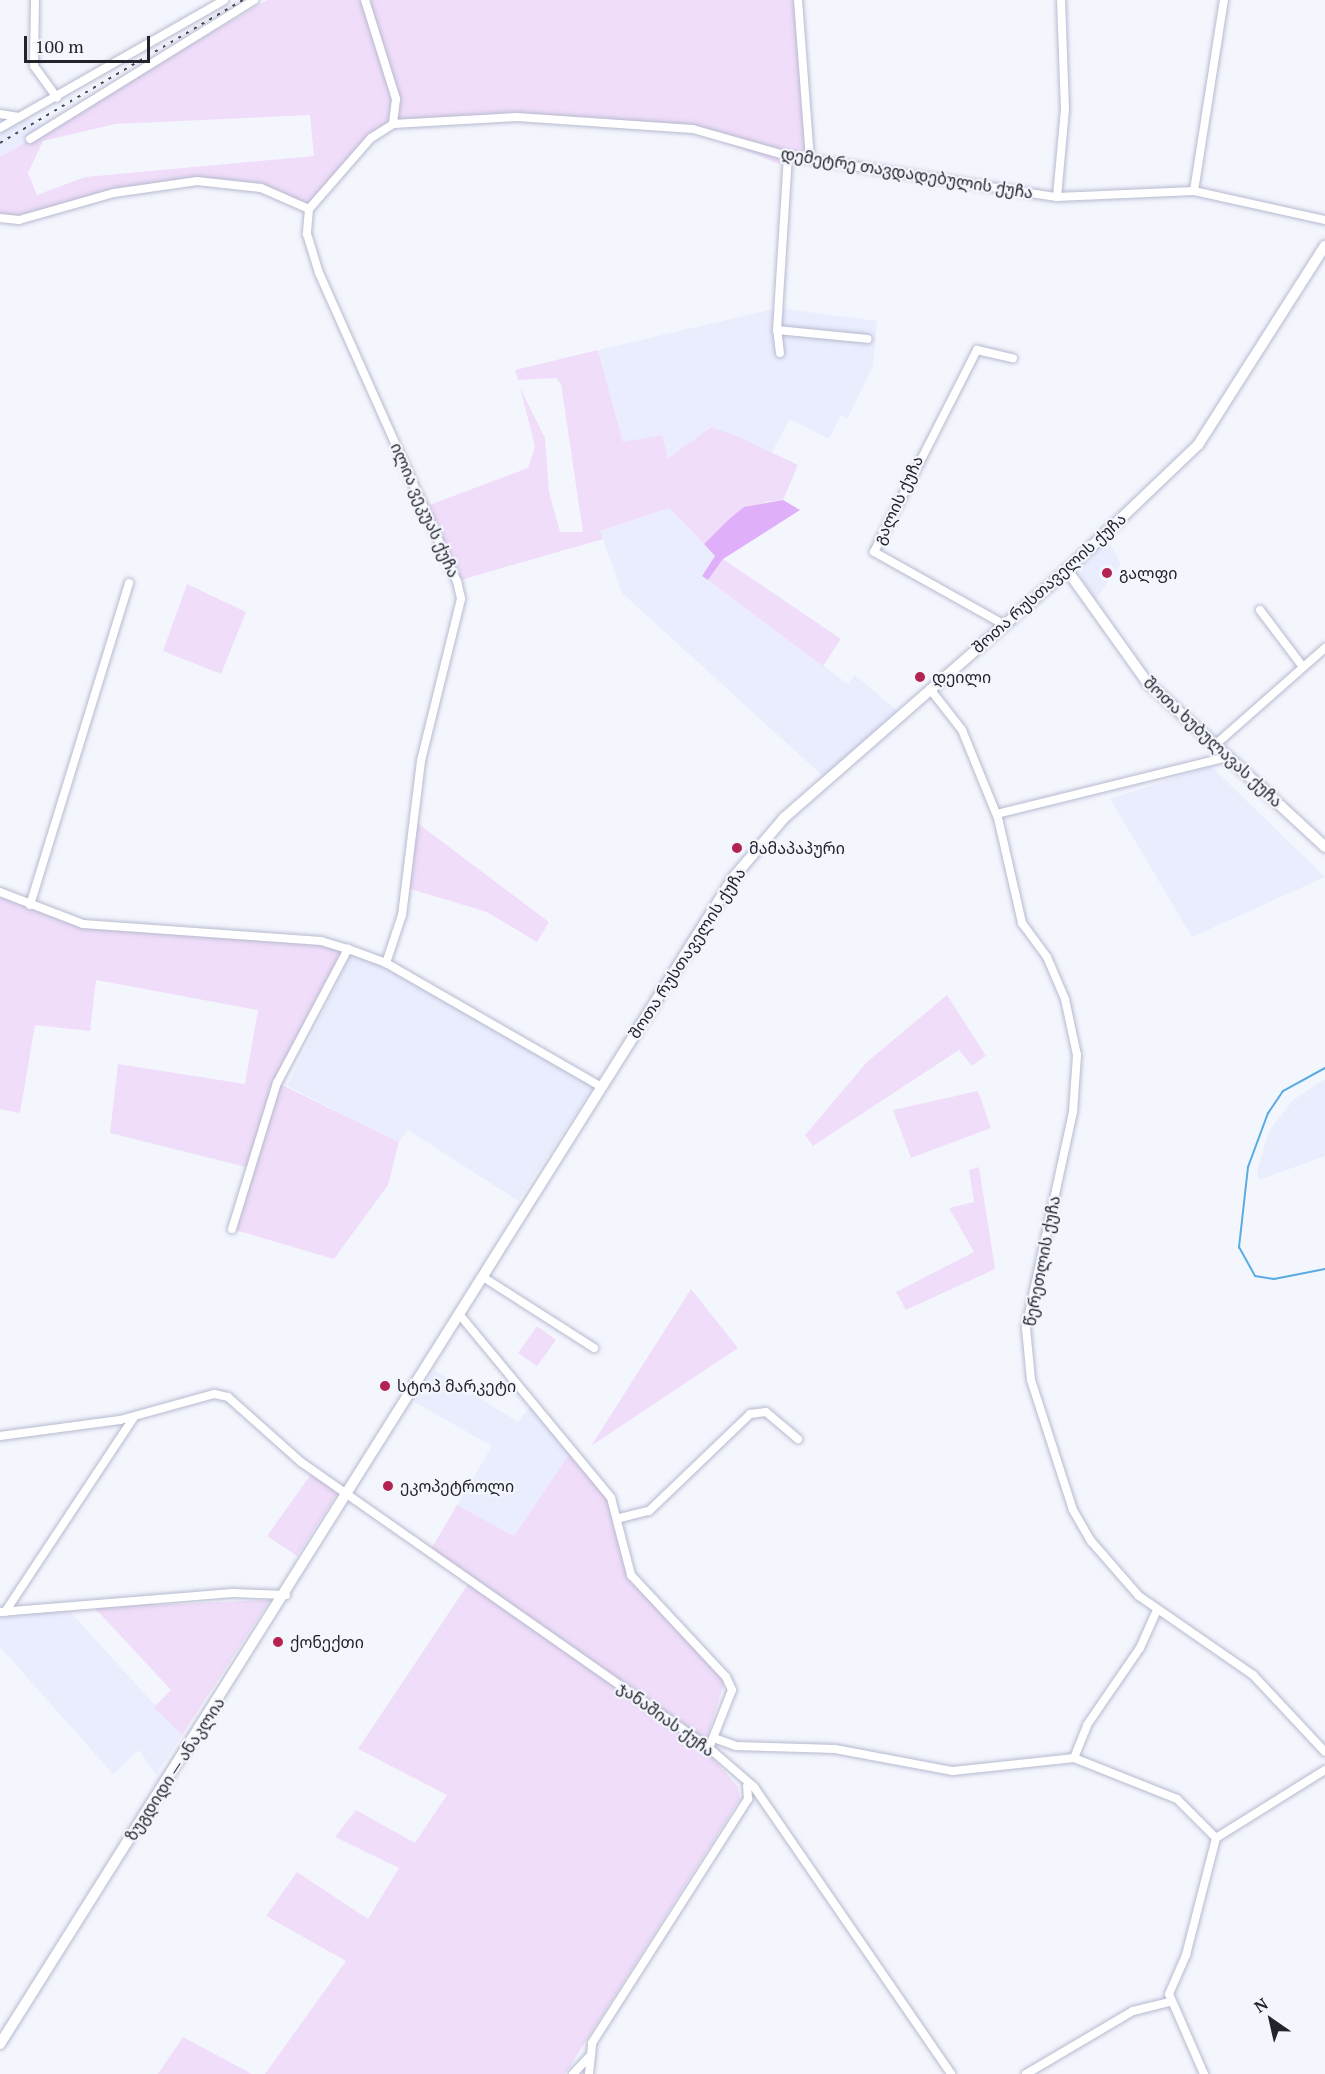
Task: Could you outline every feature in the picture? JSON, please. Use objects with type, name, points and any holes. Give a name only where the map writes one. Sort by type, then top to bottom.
[{"type":"main road","name":"შოთა რუსთაველის ქუჩა","points":[[350,1494],[459,1314],[753,852],[930,689],[1067,570],[1198,446],[1325,246]]},
{"type":"main road","name":"შოთა ხუბულავას ქუჩა","points":[[1067,570],[1147,682],[1325,847]]},
{"type":"main road","name":"ზუგდიდი — ანაკლია","points":[[0,2044],[350,1494]]},
{"type":"street","points":[[35,0],[34,66],[57,98]]},
{"type":"street","points":[[0,128],[24,117],[224,0]]},
{"type":"street","points":[[30,139],[254,0]]},
{"type":"street","points":[[0,218],[19,220],[114,193],[205,181],[261,188],[309,209],[371,138],[393,124],[396,99],[364,0]]},
{"type":"street","points":[[798,0],[810,160]]},
{"type":"street","points":[[1057,197],[1065,110],[1061,0]]},
{"type":"street","points":[[1194,191],[1224,0]]},
{"type":"street","points":[[0,114],[24,117]]},
{"type":"street","name":"დემეტრე თავდადებულის ქუჩა","points":[[393,124],[517,117],[693,129],[788,156],[1057,197],[1194,191],[1325,220]]},
{"type":"street","points":[[780,353],[777,330],[788,156]]},
{"type":"street","name":"ილია ვეკუას ქუჩა","points":[[309,209],[308,234],[320,273],[457,580],[460,599],[421,761],[402,915],[386,963]]},
{"type":"street","points":[[777,330],[868,339]]},
{"type":"street","name":"გალის ქუჩა","points":[[1004,624],[874,552],[977,350],[1013,358]]},
{"type":"street","points":[[30,905],[129,583]]},
{"type":"street","points":[[1260,610],[1303,667]]},
{"type":"street","points":[[1215,745],[1325,648]]},
{"type":"street","name":"წერეთლის ქუჩა","points":[[930,689],[962,730],[997,814],[1022,923],[1047,957],[1065,999],[1077,1055],[1073,1112],[1026,1328],[1031,1380],[1073,1510],[1119,1575],[1157,1610],[1253,1676],[1325,1752]]},
{"type":"street","points":[[997,814],[1227,757]]},
{"type":"street","points":[[0,891],[30,905],[83,924],[321,941],[348,949],[386,963],[602,1087]]},
{"type":"street","points":[[232,1229],[277,1083],[348,949]]},
{"type":"street","points":[[483,1277],[594,1348]]},
{"type":"street","points":[[459,1314],[611,1498],[620,1518],[631,1575],[726,1677],[732,1690],[709,1748]]},
{"type":"street","name":"ჯანაშიას ქუჩა","points":[[0,1436],[134,1416],[214,1394],[228,1397],[301,1462],[350,1494],[709,1748],[765,1801],[951,2074]]},
{"type":"street","points":[[620,1518],[649,1510],[750,1413],[766,1412],[798,1439]]},
{"type":"street","points":[[3,1612],[134,1416]]},
{"type":"street","points":[[3,1612],[232,1593],[286,1595]]},
{"type":"street","points":[[1074,1758],[1087,1725],[1140,1648],[1157,1610]]},
{"type":"street","points":[[714,1738],[736,1746],[836,1749],[954,1772],[1074,1758],[1177,1799],[1216,1838]]},
{"type":"street","points":[[1204,2074],[1169,2002],[1216,1838],[1325,1770]]},
{"type":"street","points":[[589,2074],[588,2057],[592,2043],[748,1799],[747,1786]]},
{"type":"street","points":[[1026,2074],[1133,2010],[1169,2002]]},
{"type":"street","points":[[573,2074],[588,2057]]},
{"type":"shaded area","points":[[267,0],[798,0],[810,160],[784,166],[693,129],[517,117],[393,124],[371,138],[309,209],[261,188],[222,181],[133,190],[19,220],[0,218],[0,157]],"holes":[[[310,115],[314,156],[85,177],[37,195],[28,173],[43,141],[115,124]]]},
{"type":"shaded area","points":[[24,117],[48,127],[0,157],[0,128]]},
{"type":"shaded area","points":[[778,308],[877,321],[873,366],[848,418],[841,415],[829,439],[790,419],[772,452],[711,427],[667,458],[623,442],[598,350]]},
{"type":"shaded area","points":[[598,350],[623,442],[662,435],[668,458],[711,427],[737,436],[798,465],[783,500],[766,502],[728,520],[704,544],[669,508],[600,531],[603,539],[457,581],[424,507],[528,468],[535,446],[520,388],[545,438],[549,492],[560,532],[583,532],[561,384],[556,378],[518,380],[515,370]]},
{"type":"shaded area","points":[[783,500],[800,510],[723,559],[708,580],[702,576],[715,556],[704,544],[728,520],[744,507]]},
{"type":"shaded area","points":[[669,508],[715,556],[702,576],[848,684],[855,675],[901,714],[827,780],[622,593],[600,531]]},
{"type":"shaded area","points":[[1107,538],[1121,564],[1095,600],[1081,577],[1082,563]]},
{"type":"shaded area","points":[[723,559],[841,639],[823,666],[708,580]]},
{"type":"shaded area","points":[[187,584],[246,612],[221,674],[163,651]]},
{"type":"shaded area","points":[[1211,766],[1325,877],[1192,937],[1110,799]]},
{"type":"shaded area","points":[[416,822],[549,922],[537,942],[487,912],[407,888]]},
{"type":"shaded area","points":[[0,892],[83,924],[321,941],[348,949],[278,1083],[399,1142],[388,1185],[334,1259],[232,1229],[250,1168],[110,1133],[118,1064],[245,1084],[258,1010],[96,980],[90,1031],[35,1025],[20,1113],[0,1109]]},
{"type":"shaded area","points":[[351,955],[384,965],[593,1087],[518,1201],[408,1130],[399,1142],[287,1086]]},
{"type":"shaded area","points":[[947,995],[986,1056],[972,1066],[959,1050],[813,1146],[805,1135],[867,1062]]},
{"type":"shaded area","points":[[1325,1079],[1325,1156],[1259,1180],[1257,1171],[1269,1131],[1293,1100]]},
{"type":"shaded area","points":[[978,1091],[991,1128],[911,1158],[893,1110]]},
{"type":"shaded area","points":[[979,1167],[995,1269],[906,1310],[896,1292],[974,1252],[949,1208],[974,1202],[969,1170]]},
{"type":"shaded area","points":[[691,1289],[738,1348],[591,1446]]},
{"type":"shaded area","points":[[537,1326],[556,1340],[537,1366],[518,1353]]},
{"type":"shaded area","points":[[434,1370],[518,1422],[534,1402],[572,1450],[514,1536],[457,1505],[492,1446],[414,1402]]},
{"type":"shaded area","points":[[572,1450],[611,1498],[627,1568],[726,1677],[704,1748],[738,1787],[740,1799],[565,2074],[265,2074],[346,1961],[266,1916],[297,1872],[368,1919],[399,1868],[335,1837],[356,1810],[415,1843],[447,1795],[358,1749],[470,1581],[430,1551],[457,1505],[514,1536]]},
{"type":"shaded area","points":[[314,1470],[337,1494],[297,1556],[267,1536]]},
{"type":"shaded area","points":[[148,1599],[154,1605],[270,1600],[182,1735],[154,1707],[171,1690],[91,1604]]},
{"type":"shaded area","points":[[65,1606],[182,1735],[156,1775],[139,1750],[113,1774],[0,1647],[0,1612]]},
{"type":"shaded area","points":[[183,2037],[252,2074],[158,2074]]},
{"type":"waterway","points":[[1325,1068],[1283,1091],[1268,1113],[1248,1167],[1239,1247],[1255,1276],[1274,1279],[1325,1269]]},
{"type":"railway","points":[[0,143],[243,0]]},
{"type":"place","name":"გალფი","points":[[1107,573]]},
{"type":"place","name":"დეილი","points":[[920,677]]},
{"type":"place","name":"მამაპაპური","points":[[737,848]]},
{"type":"place","name":"სტოპ მარკეტი","points":[[385,1386]]},
{"type":"place","name":"ეკოპეტროლი","points":[[388,1486]]},
{"type":"place","name":"ქონექთი","points":[[278,1642]]}]
